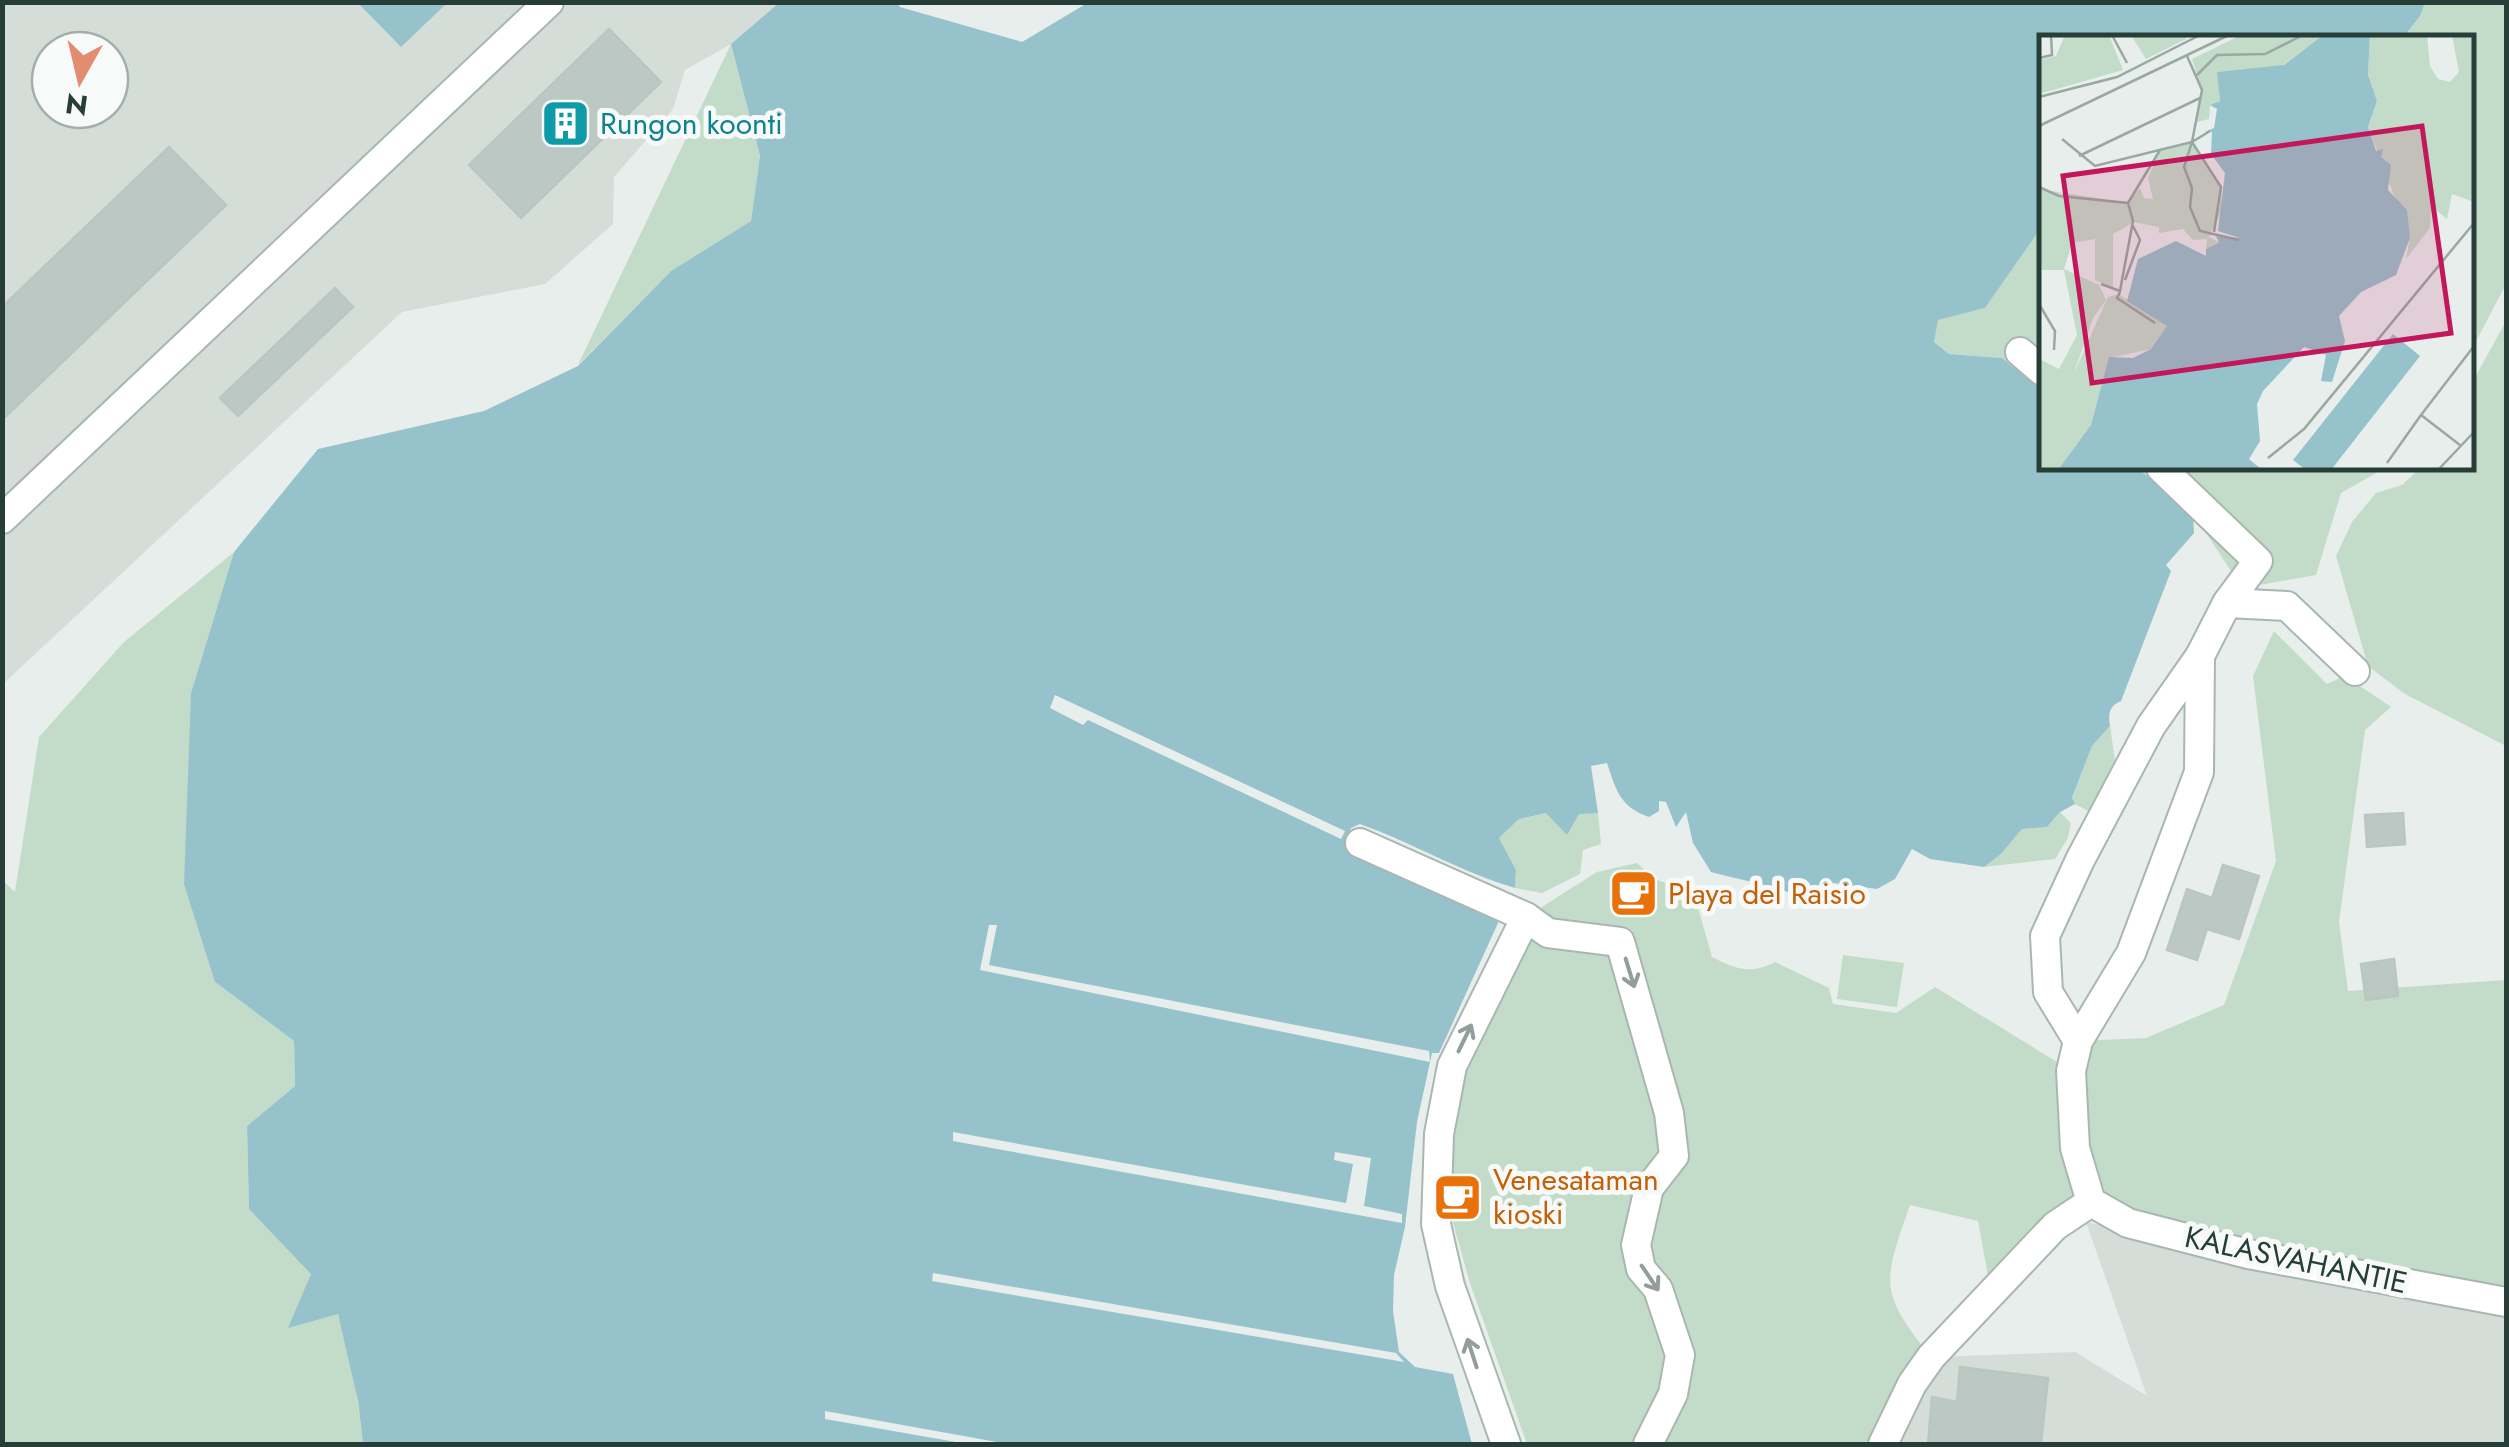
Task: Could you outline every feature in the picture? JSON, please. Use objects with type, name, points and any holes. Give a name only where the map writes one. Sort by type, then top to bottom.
[{"type":"street","points":[[2,519],[549,2]]},
{"type":"street","points":[[2020,352],[2039,368]]},
{"type":"street","points":[[2078,1041],[2048,992],[2045,936],[2151,726],[2200,656],[2226,603],[2258,562],[2163,470]]},
{"type":"street","points":[[2226,603],[2287,606],[2355,672]]},
{"type":"street","points":[[1884,1444],[1912,1384],[1931,1357],[2055,1226],[2090,1202],[2076,1148],[2071,1071],[2078,1041],[2131,953],[2199,772],[2200,656]]},
{"type":"street","points":[[1360,843],[1526,917],[1548,933],[1620,942],[1669,1112],[1674,1156],[1649,1188],[1636,1244],[1642,1270],[1658,1289],[1680,1355],[1673,1394],[1648,1444]]},
{"type":"street","points":[[1506,1444],[1455,1302],[1436,1224],[1438,1134],[1452,1066],[1526,917]]},
{"type":"street","name":"KALASVAHANTIE","points":[[2090,1202],[2128,1222],[2248,1254],[2506,1302]]},
{"type":"shaded area","points":[[3,3],[779,3],[731,44],[685,70],[673,109],[614,177],[613,224],[545,284],[402,312],[3,684]]},
{"type":"shaded area","points":[[2086,1222],[2502,1314],[2506,1317],[2506,1444],[1883,1444],[1931,1357],[2075,1352],[2147,1396]]},
{"type":"green space","points":[[2425,3],[2506,3],[2506,284],[2474,345],[2474,35],[2406,35]]},
{"type":"green space","points":[[731,44],[760,156],[751,221],[671,271],[578,365]]},
{"type":"green space","points":[[2039,231],[2039,388],[2002,358],[1949,354],[1934,342],[1937,320],[1985,308]]},
{"type":"green space","points":[[2506,321],[2506,746],[2405,694],[2368,666],[2336,556],[2352,522],[2376,493],[2402,485],[2418,470],[2474,470],[2474,379]]},
{"type":"green space","points":[[2139,470],[2381,470],[2341,493],[2316,575],[2242,588],[2193,513]]},
{"type":"green space","points":[[234,552],[191,693],[215,982],[294,1041],[295,1086],[247,1126],[249,1209],[322,1286],[338,1315],[351,1363],[363,1444],[3,1444],[2,880],[15,892],[39,737],[124,642]]},
{"type":"green space","points":[[2274,631],[2327,684],[2345,676],[2391,707],[2365,730],[2339,922],[2348,991],[2506,980],[2506,1287],[2246,1238],[2091,1202],[1991,1292],[1978,1221],[1910,1205],[1894,1252],[1890,1286],[1902,1316],[1931,1357],[1883,1444],[1527,1444],[1470,1283],[1452,1219],[1436,1224],[1439,1134],[1526,917],[1597,872],[1637,863],[1654,879],[1679,887],[1697,904],[1712,957],[1720,961],[1751,969],[1775,962],[1829,988],[1833,1004],[1896,1013],[1935,987],[2070,1070],[2078,1041],[2146,1038],[2224,1005],[2276,861],[2253,676]]},
{"type":"green space","points":[[2110,726],[2115,761],[2090,812],[2072,799],[2092,746]]},
{"type":"green space","points":[[2060,812],[2071,823],[2068,838],[2055,859],[1984,867],[2022,829],[2047,827]]},
{"type":"green space","points":[[1547,813],[1598,813],[1601,844],[1583,850],[1580,874],[1542,893],[1515,888],[1516,870],[1499,838],[1519,819]]},
{"type":"green space","points":[[1843,955],[1904,963],[1897,1007],[1837,999]]},
{"type":"water","points":[[1089,2],[2425,3],[2406,35],[2039,35],[2039,231],[1985,308],[1938,320],[1934,342],[1949,354],[2002,358],[2039,388],[2039,470],[2139,470],[2193,513],[2194,533],[2166,565],[2171,571],[2121,701],[2110,711],[2110,726],[2092,746],[2072,798],[2075,804],[2060,812],[2047,827],[2022,829],[1984,867],[1930,859],[1912,849],[1895,879],[1877,889],[1827,882],[1796,895],[1711,872],[1693,843],[1686,812],[1676,827],[1666,802],[1659,801],[1659,811],[1649,817],[1639,813],[1625,803],[1607,763],[1591,766],[1598,813],[1579,814],[1567,835],[1546,813],[1519,819],[1499,838],[1516,870],[1515,888],[1360,824],[1351,828],[1347,838],[1496,918],[1498,923],[1439,1053],[1432,1053],[1417,1122],[1405,1227],[1394,1275],[1393,1311],[1399,1352],[1415,1367],[1453,1374],[1472,1444],[363,1444],[358,1401],[338,1314],[288,1328],[311,1274],[249,1209],[247,1126],[295,1086],[294,1041],[215,982],[184,884],[191,693],[234,552],[318,449],[484,411],[578,366],[671,271],[751,221],[760,156],[731,44],[779,3],[897,3],[1022,42]]},
{"type":"water","points":[[358,3],[447,3],[401,47]]},
{"type":"pier","points":[[1055,695],[1345,831],[1341,839],[1088,720],[1083,725],[1050,708]]},
{"type":"pier","points":[[989,925],[997,925],[989,965],[1429,1051],[1430,1062],[980,970]]},
{"type":"pier","points":[[953,1132],[1346,1203],[1353,1164],[1334,1160],[1335,1152],[1371,1158],[1364,1206],[1402,1214],[1402,1223],[953,1141]]},
{"type":"pier","points":[[933,1273],[1396,1353],[1404,1362],[932,1281]]},
{"type":"pier","points":[[825,1411],[1008,1444],[967,1444],[825,1419]]},
{"type":"building","name":"Rungon koonti","points":[[609,29],[661,82],[521,218],[469,165]]},
{"type":"building","points":[[169,147],[226,205],[2,420],[2,307]]},
{"type":"building","points":[[335,288],[353,307],[238,416],[220,398]]},
{"type":"building","points":[[2403,813],[2405,844],[2367,847],[2365,815]]},
{"type":"building","points":[[2223,865],[2259,876],[2239,939],[2207,929],[2197,960],[2167,950],[2187,889],[2212,898]]},
{"type":"building","points":[[2394,959],[2398,996],[2366,1000],[2361,964]]},
{"type":"building","points":[[1960,1367],[2048,1378],[2041,1444],[1928,1444],[1932,1397],[1957,1402]]},
{"type":"place","name":"Rungon koonti","points":[[565,124]]},
{"type":"place","name":"Playa del Raisio","points":[[1633,894]]},
{"type":"place","name":"Venesataman kioski","points":[[1458,1197]]}]
